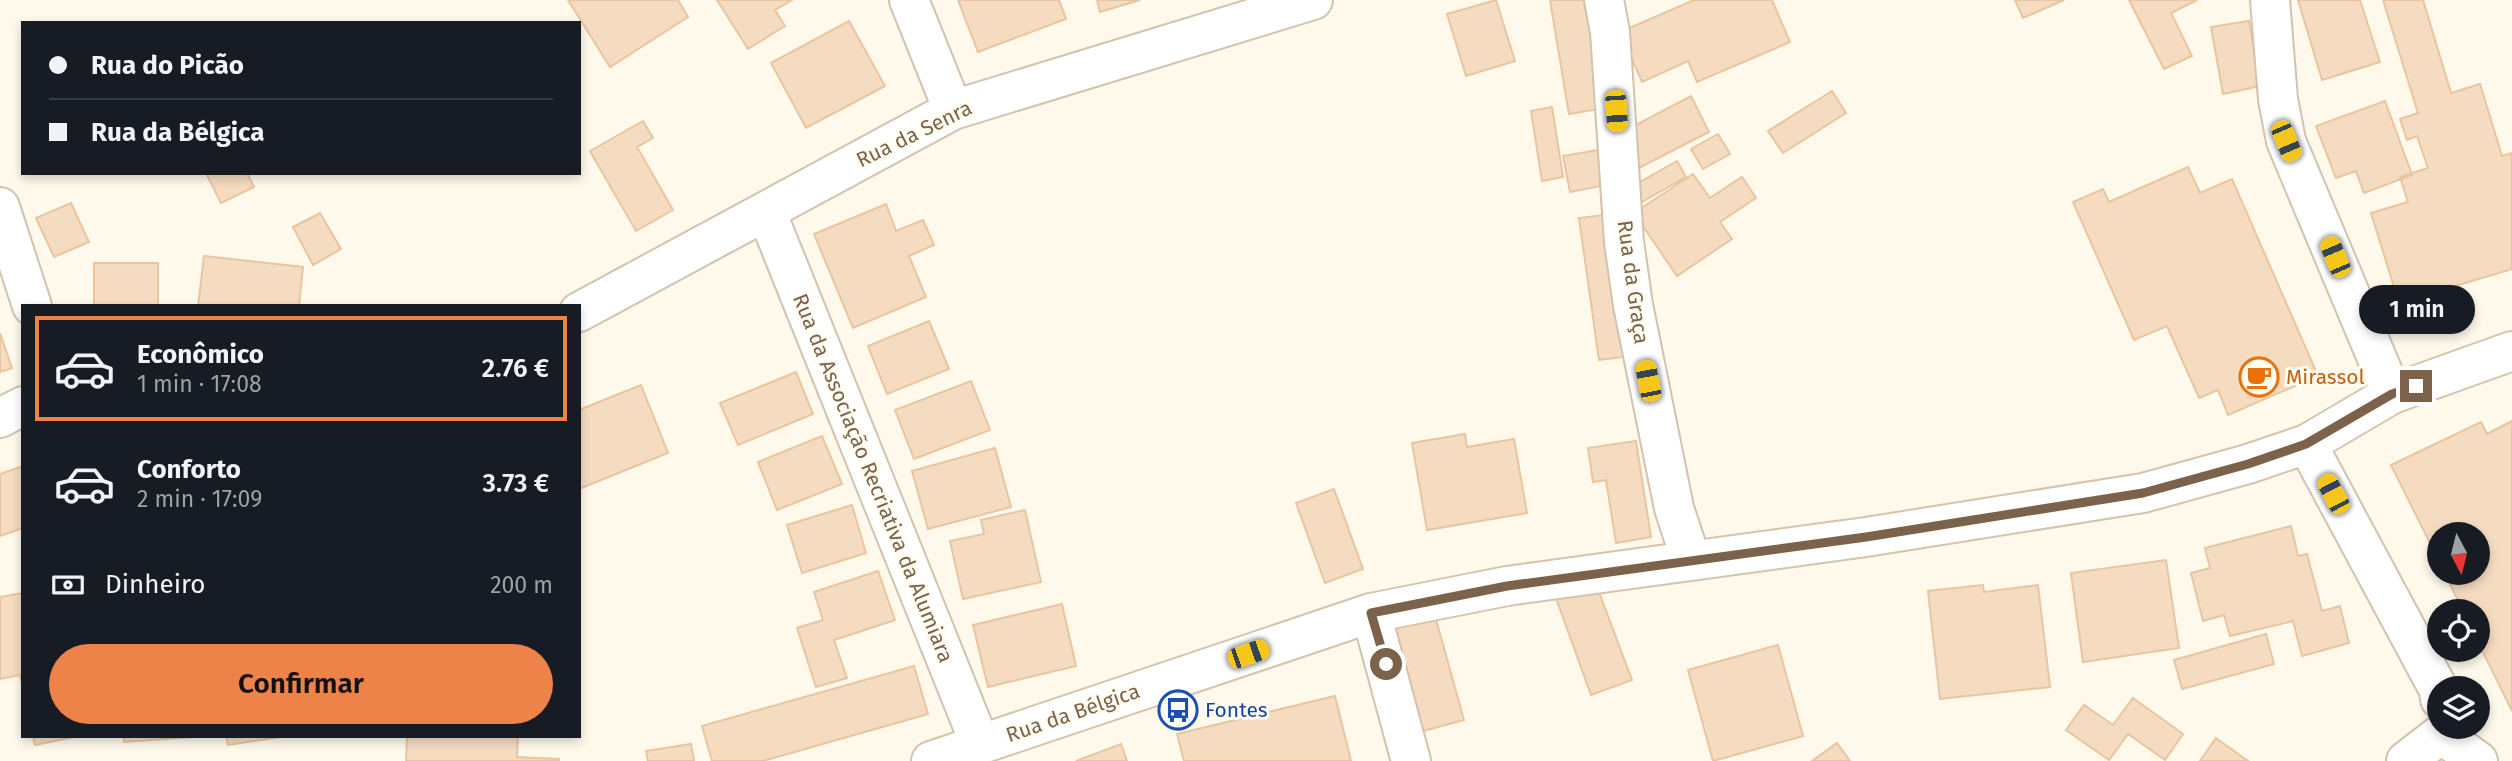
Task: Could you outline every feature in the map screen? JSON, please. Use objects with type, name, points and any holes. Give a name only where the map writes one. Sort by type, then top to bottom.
[{"type":"street","points":[[909,0],[953,110]]},
{"type":"street","name":"Rua da Senra","points":[[581,311],[953,110],[1313,0]]},
{"type":"street","name":"Rua da Graça","points":[[1604,0],[1610,32],[1624,242],[1633,305],[1674,508],[1691,560]]},
{"type":"street","points":[[2270,0],[2278,99],[2286,141],[2392,394]]},
{"type":"street","points":[[0,207],[31,304]]},
{"type":"street","name":"Rua da Associação Recriativa da Alumiara","points":[[766,211],[980,744]]},
{"type":"street","name":"Rua da Bélgica","points":[[931,761],[1371,613],[1507,586],[1866,537],[2143,493],[2248,464],[2306,444],[2392,394],[2512,351]]},
{"type":"street","points":[[0,418],[21,408]]},
{"type":"street","points":[[2306,444],[2431,676]]},
{"type":"street","points":[[1371,613],[1411,761]]},
{"type":"street","points":[[2406,761],[2427,736]]},
{"type":"street","points":[[2458,739],[2478,761]]},
{"type":"building","points":[[568,0],[678,0],[688,17],[610,67]]},
{"type":"building","points":[[717,0],[792,0],[775,10],[785,26],[748,49]]},
{"type":"building","points":[[958,0],[1059,0],[1066,19],[978,52]]},
{"type":"building","points":[[1097,0],[1140,0],[1100,12]]},
{"type":"building","points":[[1496,0],[1515,61],[1466,76],[1447,14]]},
{"type":"building","points":[[1550,0],[1587,0],[1605,108],[1569,114]]},
{"type":"building","points":[[1694,0],[1772,0],[1790,42],[1697,82],[1688,61],[1642,82],[1620,32]]},
{"type":"building","points":[[2015,0],[2064,0],[2023,18]]},
{"type":"building","points":[[2129,0],[2197,0],[2171,13],[2192,56],[2164,69]]},
{"type":"building","points":[[2298,0],[2360,0],[2380,62],[2322,80]]},
{"type":"building","points":[[2383,0],[2423,0],[2451,93],[2480,84],[2502,156],[2512,153],[2512,269],[2399,303],[2371,213],[2408,202],[2400,177],[2428,168],[2417,136],[2407,140],[2400,119],[2418,113]]},
{"type":"building","points":[[849,21],[885,86],[806,128],[771,63]]},
{"type":"building","points":[[2249,21],[2260,86],[2223,94],[2211,27]]},
{"type":"building","points":[[1832,91],[1846,113],[1783,153],[1768,131]]},
{"type":"building","points":[[1691,96],[1709,132],[1635,170],[1617,135]]},
{"type":"building","points":[[2385,101],[2412,175],[2364,193],[2356,171],[2336,178],[2316,126]]},
{"type":"building","points":[[1552,107],[1563,177],[1542,181],[1531,111]]},
{"type":"building","points":[[643,121],[653,138],[637,147],[673,210],[636,231],[590,151]]},
{"type":"building","points":[[1718,134],[1730,154],[1703,169],[1691,149]]},
{"type":"building","points":[[1604,149],[1610,184],[1570,192],[1563,156]]},
{"type":"building","points":[[1677,161],[1686,177],[1642,202],[1633,186]]},
{"type":"building","points":[[2188,167],[2200,193],[2232,179],[2318,376],[2228,415],[2218,390],[2199,398],[2167,326],[2134,340],[2073,202],[2103,189],[2109,202]]},
{"type":"building","points":[[1693,174],[1710,198],[1742,177],[1756,198],[1720,222],[1732,239],[1677,276],[1634,213]]},
{"type":"building","points":[[207,175],[248,175],[254,187],[221,203]]},
{"type":"building","points":[[71,203],[89,242],[54,257],[36,218]]},
{"type":"building","points":[[886,204],[896,231],[923,220],[934,245],[909,256],[926,297],[853,328],[814,234]]},
{"type":"building","points":[[320,213],[341,249],[313,265],[293,227]]},
{"type":"building","points":[[1612,214],[1632,356],[1599,360],[1579,218]]},
{"type":"building","points":[[204,256],[303,267],[299,304],[198,304]]},
{"type":"building","points":[[94,263],[158,263],[158,304],[94,304]]},
{"type":"building","points":[[929,321],[949,369],[887,394],[868,346]]},
{"type":"building","points":[[0,333],[12,368],[0,372]]},
{"type":"building","points":[[796,372],[813,414],[738,445],[720,403]]},
{"type":"building","points":[[971,381],[990,430],[914,459],[895,410]]},
{"type":"building","points":[[641,385],[668,453],[581,488],[581,409]]},
{"type":"building","points":[[2512,421],[2512,711],[2488,662],[2490,662],[2490,599],[2457,599],[2450,585],[2490,585],[2490,522],[2427,522],[2427,537],[2391,465],[2481,422],[2487,434]]},
{"type":"building","points":[[1465,434],[1467,447],[1514,439],[1527,513],[1427,530],[1412,443]]},
{"type":"building","points":[[822,436],[842,484],[777,510],[758,462]]},
{"type":"building","points":[[1636,441],[1651,537],[1616,543],[1606,480],[1593,482],[1588,448]]},
{"type":"building","points":[[995,448],[1011,507],[928,529],[912,471]]},
{"type":"building","points":[[21,467],[21,529],[0,536],[0,474]]},
{"type":"building","points":[[1334,489],[1363,569],[1325,583],[1296,503]]},
{"type":"building","points":[[852,505],[866,553],[802,573],[787,525]]},
{"type":"building","points":[[1025,510],[1041,582],[963,599],[950,541],[984,534],[981,520]]},
{"type":"building","points":[[2291,526],[2298,556],[2307,554],[2322,611],[2340,606],[2349,643],[2302,656],[2293,621],[2230,636],[2224,615],[2203,621],[2191,573],[2210,568],[2205,548]]},
{"type":"building","points":[[2166,560],[2179,648],[2083,662],[2071,573]]},
{"type":"building","points":[[878,571],[895,620],[834,640],[847,678],[816,687],[797,628],[823,620],[814,592]]},
{"type":"building","points":[[1596,584],[1632,680],[1591,695],[1556,598]]},
{"type":"building","points":[[1983,585],[1984,592],[2038,585],[2050,687],[1940,699],[1928,591]]},
{"type":"building","points":[[21,593],[21,680],[20,675],[0,679],[0,597]]},
{"type":"building","points":[[1062,604],[1076,666],[988,687],[973,625]]},
{"type":"building","points":[[1435,616],[1464,720],[1423,731],[1394,627]]},
{"type":"building","points":[[2266,634],[2274,664],[2182,689],[2174,660]]},
{"type":"building","points":[[1778,645],[1803,736],[1713,761],[1688,670]]},
{"type":"building","points":[[914,666],[928,714],[763,761],[712,761],[702,726]]},
{"type":"building","points":[[1335,696],[1351,761],[1184,761],[1177,734]]},
{"type":"building","points":[[2133,698],[2183,734],[2165,760],[2128,734],[2109,760],[2066,730],[2084,705],[2113,725]]},
{"type":"building","points":[[33,738],[69,738],[35,745]]},
{"type":"building","points":[[124,738],[180,738],[124,742]]},
{"type":"building","points":[[226,738],[274,738],[228,745]]},
{"type":"building","points":[[407,738],[518,738],[517,757],[559,759],[559,761],[406,761]]},
{"type":"building","points":[[2216,738],[2248,761],[2200,761]]},
{"type":"building","points":[[1837,743],[1850,761],[1812,761]]},
{"type":"building","points":[[691,744],[694,761],[648,761],[646,751]]},
{"type":"building","points":[[1121,744],[1127,761],[1076,761]]},
{"type":"place","name":"Mirassol","points":[[2259,377]]},
{"type":"place","name":"Fontes","points":[[1178,710]]},
{"type":"route","points":[[1386,664],[1371,613],[1507,586],[1866,537],[2143,493],[2248,464],[2306,444],[2392,394],[2416,386]]}]
